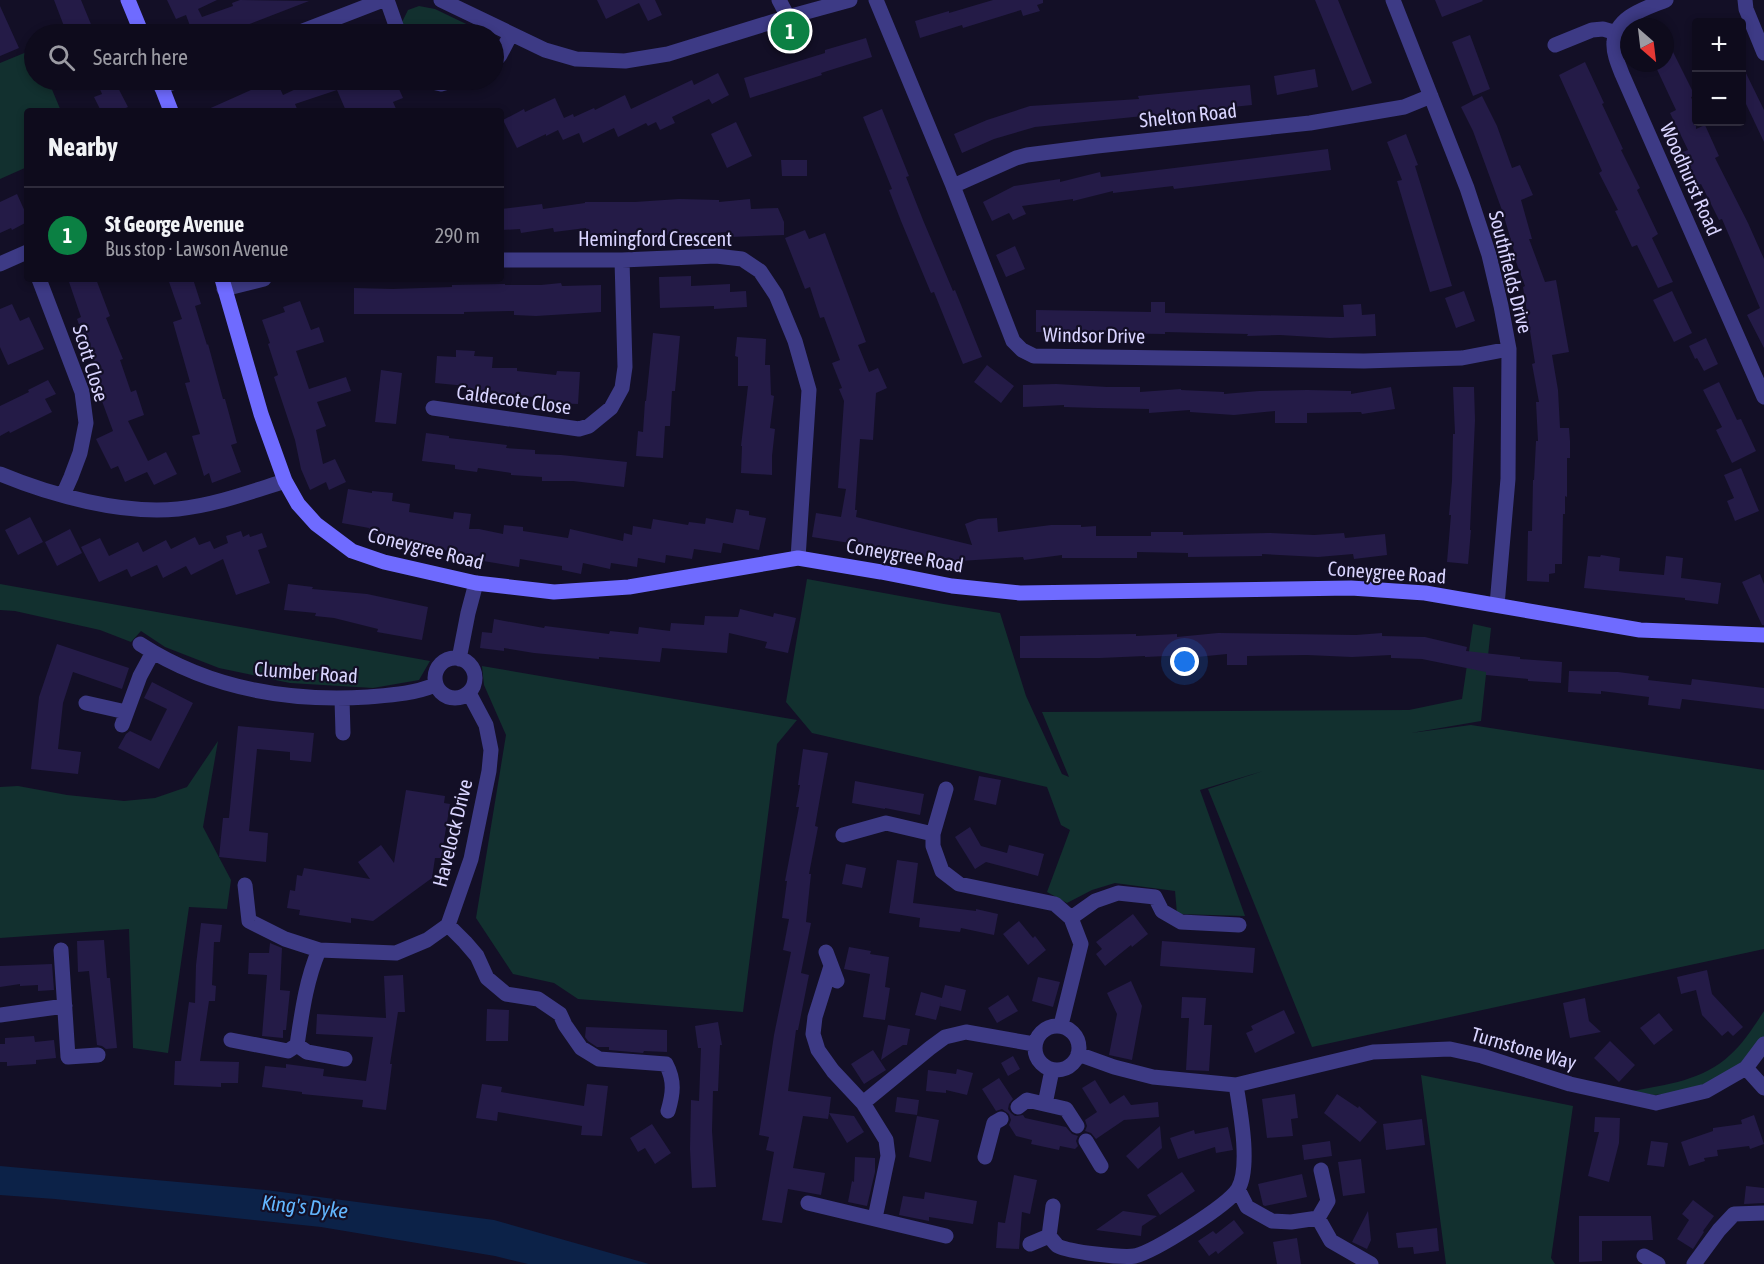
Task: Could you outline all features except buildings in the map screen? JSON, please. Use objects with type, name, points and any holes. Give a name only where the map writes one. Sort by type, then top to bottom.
[{"type":"street","points":[[128,0],[138,24]]},
{"type":"street","points":[[321,24],[385,0],[395,24]]},
{"type":"street","points":[[441,0],[490,24]]},
{"type":"street","points":[[779,0],[788,17]]},
{"type":"street","points":[[504,31],[545,50],[576,59],[625,61],[668,54],[850,0]]},
{"type":"street","name":"Windsor Drive","points":[[876,0],[953,186],[1013,341],[1022,350],[1034,356],[1364,361],[1462,358],[1509,349]]},
{"type":"street","name":"Southfields Drive","points":[[1394,0],[1467,188],[1489,255],[1502,306],[1509,349],[1508,479],[1497,605]]},
{"type":"street","points":[[1555,45],[1592,30],[1603,29],[1617,33],[1633,14],[1666,0]]},
{"type":"street","points":[[1745,0],[1746,9],[1764,53]]},
{"type":"street","name":"Woodhurst Road","points":[[1617,33],[1614,42],[1616,58],[1622,74],[1764,397]]},
{"type":"street","points":[[504,47],[511,34]]},
{"type":"street","points":[[163,90],[170,108]]},
{"type":"street","name":"Shelton Road","points":[[953,186],[1027,155],[1310,123],[1404,106],[1431,96]]},
{"type":"street","points":[[0,264],[24,253]]},
{"type":"street","name":"Hemingford Crescent","points":[[504,260],[622,260],[716,256],[742,259],[760,272],[776,295],[795,341],[809,390],[798,558]]},
{"type":"street","name":"Caldecote Close","points":[[433,408],[579,429],[589,426],[611,408],[622,388],[625,367],[622,260]]},
{"type":"street","name":"Scott Close","points":[[40,282],[82,392],[86,423],[80,453],[63,495]]},
{"type":"street","points":[[223,284],[239,282]]},
{"type":"street","name":"Coneygree Road","points":[[223,284],[261,414],[285,482],[298,504],[316,524],[352,551],[384,562],[476,583],[554,592],[629,587],[798,558],[952,586],[994,591],[1020,593],[1351,588],[1425,593],[1640,630],[1764,634]]},
{"type":"street","points":[[0,474],[63,495],[121,508],[177,509],[217,502],[285,482]]},
{"type":"street","points":[[459,659],[476,583]]},
{"type":"street","name":"Clumber Road","points":[[86,703],[124,719],[140,676],[146,648],[190,671],[243,689],[283,695],[342,699],[406,694],[435,685]]},
{"type":"street","points":[[459,659],[470,665],[475,675],[472,689],[463,697],[451,698],[442,694],[435,685],[435,675],[441,663],[446,660],[459,659]]},
{"type":"street","name":"Havelock Drive","points":[[448,925],[471,859],[489,771],[491,750],[486,725],[469,693]]},
{"type":"street","points":[[342,699],[343,733]]},
{"type":"street","points":[[946,789],[933,834],[933,846],[942,871],[959,884],[1055,904],[1071,918],[1081,944],[1061,1025]]},
{"type":"street","points":[[843,836],[886,824],[933,834]]},
{"type":"street","points":[[244,885],[249,921],[285,939],[319,950],[396,953],[427,940],[448,925],[477,956],[487,978],[506,994],[538,999],[560,1014],[581,1048],[599,1059],[666,1064],[672,1076],[673,1094],[668,1111]]},
{"type":"street","points":[[1071,918],[1095,901],[1118,893],[1155,897],[1162,911],[1181,922],[1239,925]]},
{"type":"street","points":[[60,950],[68,1057],[98,1055]]},
{"type":"street","points":[[231,1040],[288,1051],[297,1045],[311,968],[319,950]]},
{"type":"street","points":[[837,981],[828,959],[814,1017],[813,1034],[818,1050],[833,1071],[863,1103],[886,1140],[888,1156],[875,1218]]},
{"type":"street","points":[[0,1015],[65,1006]]},
{"type":"street","points":[[1061,1025],[1074,1033],[1078,1039],[1078,1054],[1075,1062],[1068,1067],[1052,1070],[1044,1067],[1038,1061],[1034,1052],[1034,1044],[1044,1029],[1061,1025]]},
{"type":"street","points":[[863,1103],[945,1037],[966,1032],[1034,1044]]},
{"type":"street","name":"Turnstone Way","points":[[1078,1054],[1114,1067],[1153,1077],[1236,1085],[1373,1052],[1450,1049],[1482,1056],[1570,1084],[1656,1103],[1706,1091],[1746,1068],[1764,1044]]},
{"type":"street","points":[[297,1045],[307,1052],[345,1059]]},
{"type":"street","points":[[1746,1068],[1764,1088]]},
{"type":"street","points":[[1045,1104],[1052,1070]]},
{"type":"street","points":[[1049,1236],[1059,1246],[1098,1255],[1135,1256],[1156,1247],[1218,1207],[1238,1189],[1245,1166],[1242,1120],[1236,1085]]},
{"type":"street","points":[[1018,1107],[1027,1101],[1066,1109],[1077,1126]]},
{"type":"street","points":[[985,1157],[994,1123],[1001,1119]]},
{"type":"street","points":[[1086,1141],[1101,1166]]},
{"type":"street","points":[[1318,1218],[1328,1201],[1321,1170]]},
{"type":"street","points":[[1238,1189],[1246,1207],[1272,1221],[1291,1222],[1318,1218]]},
{"type":"street","points":[[808,1203],[946,1236]]},
{"type":"street","points":[[1049,1236],[1053,1206]]},
{"type":"street","points":[[1694,1264],[1734,1214],[1764,1212]]},
{"type":"street","points":[[1318,1218],[1331,1241],[1371,1264]]},
{"type":"street","points":[[1030,1244],[1049,1236]]},
{"type":"street","points":[[1644,1256],[1658,1264]]},
{"type":"green space","points":[[419,6],[435,9],[466,24],[402,24],[408,10]]},
{"type":"green space","points":[[24,53],[24,90],[52,90],[60,108],[24,108],[24,168],[0,179],[0,63]]},
{"type":"green space","points":[[807,579],[1000,613],[1026,696],[1062,774],[1069,777],[1042,712],[1409,710],[1462,699],[1473,624],[1491,628],[1481,721],[1411,733],[1471,725],[1764,770],[1764,949],[1312,1047],[1208,789],[1263,771],[1200,790],[1245,916],[1177,914],[1175,891],[1115,883],[1092,890],[1067,903],[1047,892],[1070,830],[1061,825],[1047,787],[812,733],[786,702]]},
{"type":"green space","points":[[0,584],[430,661],[419,680],[373,688],[290,683],[219,668],[165,647],[141,631],[131,642],[100,630],[15,611],[0,610]]},
{"type":"green space","points":[[482,666],[797,720],[777,744],[743,1012],[578,999],[554,983],[513,974],[476,918],[506,735],[484,685]]},
{"type":"green space","points":[[218,741],[203,827],[231,880],[227,909],[189,907],[168,1053],[133,1048],[129,929],[0,938],[0,787],[18,786],[67,795],[124,801],[155,798],[187,787]]},
{"type":"green space","points":[[1764,1011],[1764,1037],[1740,1065],[1709,1084],[1666,1094],[1654,1095],[1632,1091],[1697,1076],[1720,1063],[1735,1050]]},
{"type":"green space","points":[[1421,1075],[1573,1106],[1551,1258],[1555,1264],[1446,1264]]},
{"type":"water","name":"King's Dyke","points":[[0,1166],[266,1190],[494,1220],[649,1264],[528,1264],[495,1256],[321,1227],[0,1195]]},
{"type":"place","name":"St George Avenue","points":[[790,31]]}]
